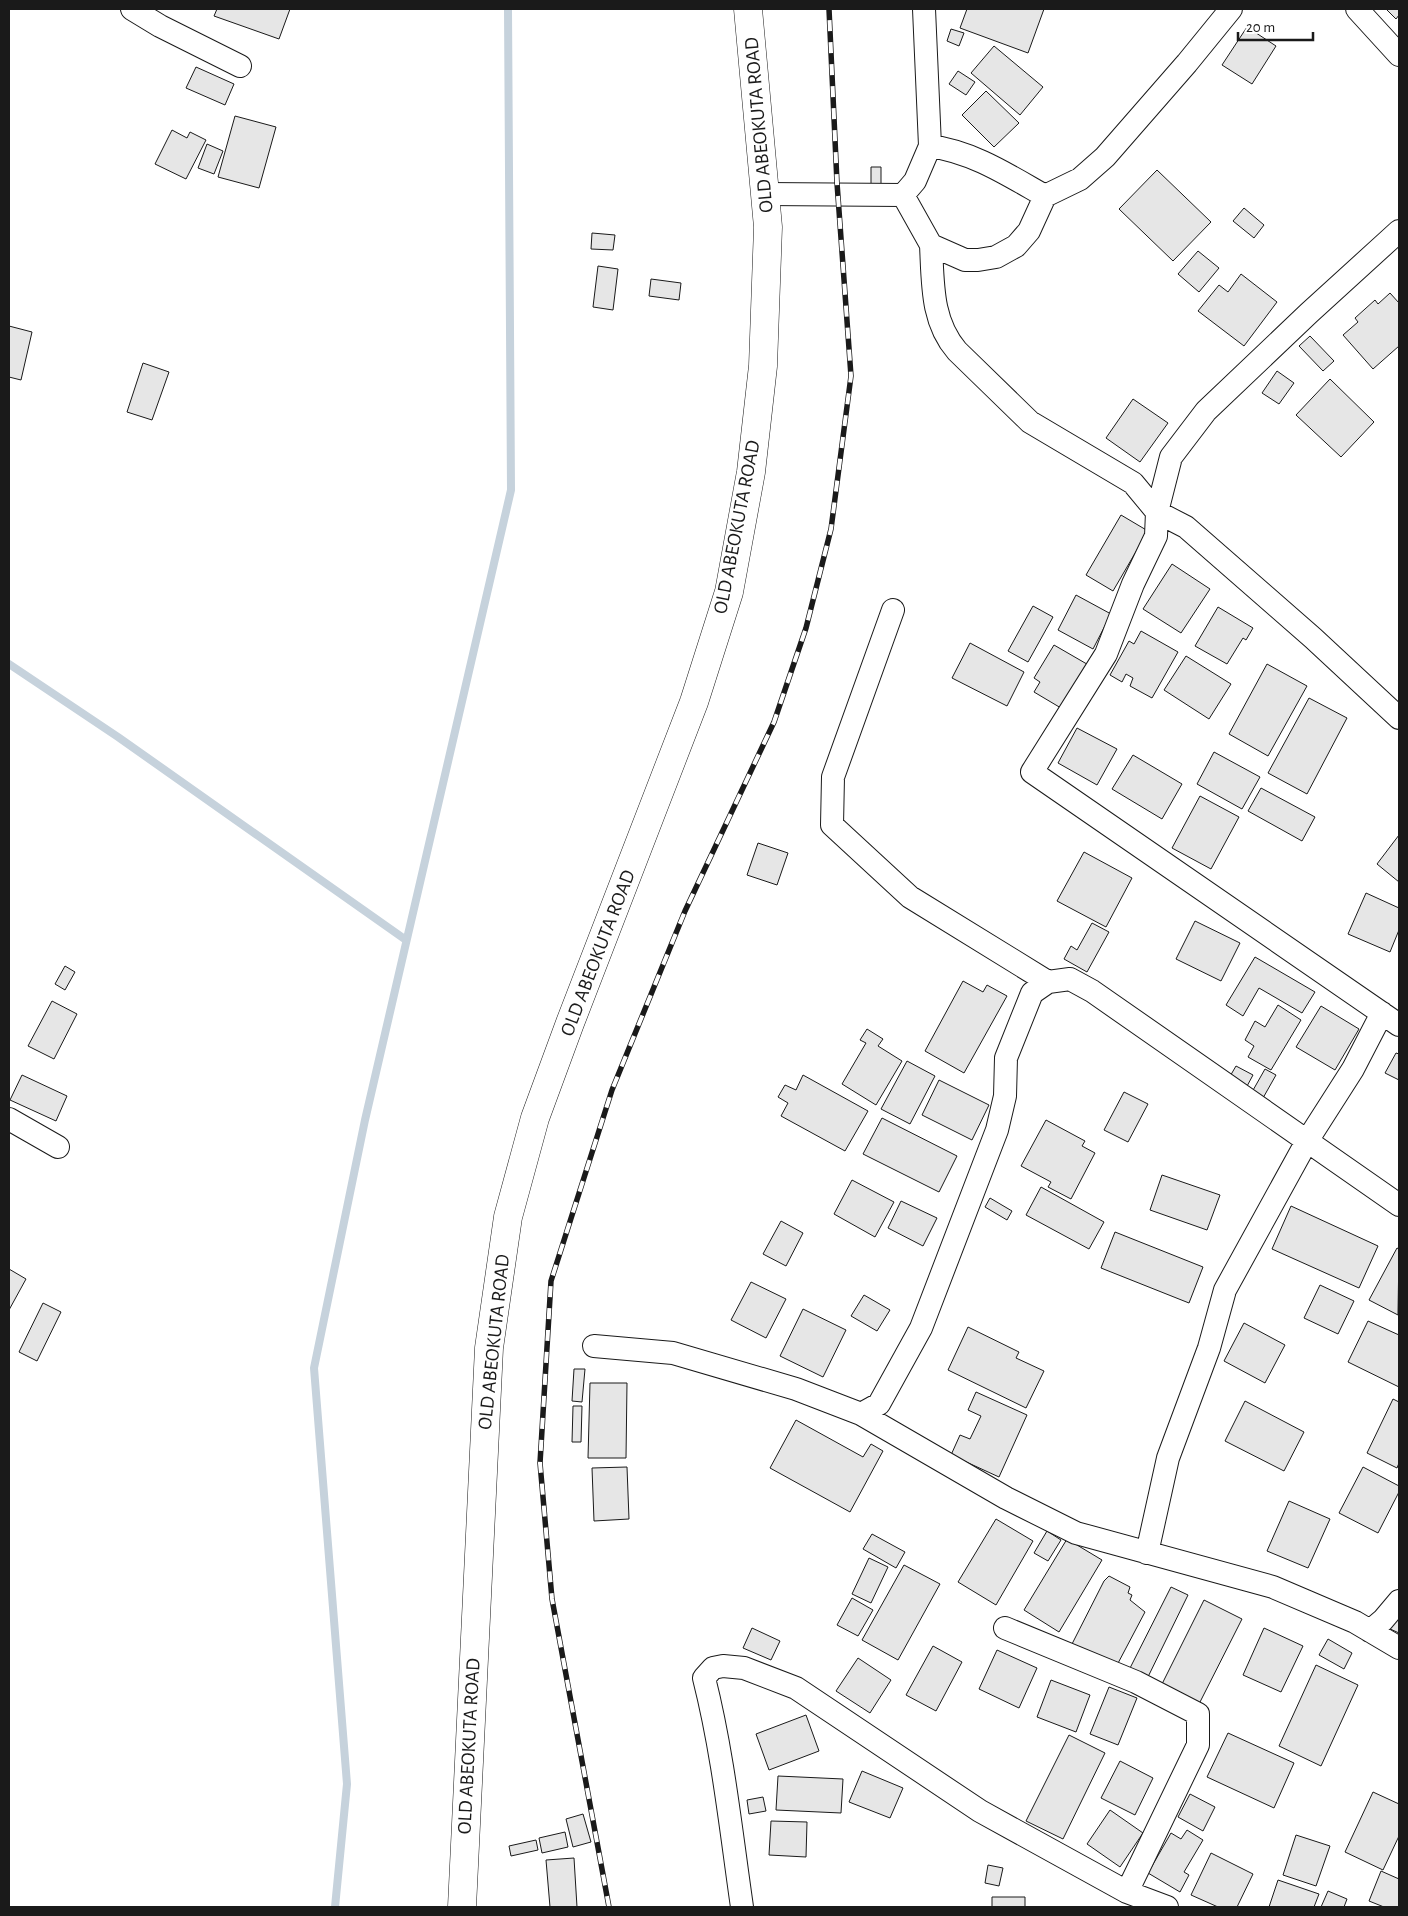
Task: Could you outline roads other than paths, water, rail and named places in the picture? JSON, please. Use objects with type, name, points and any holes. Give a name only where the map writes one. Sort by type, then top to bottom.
[{"type":"highway","name":"OLD ABEOKUTA ROAD","points":[[462,1907],[489,1348],[508,1217],[535,1118],[694,702],[729,592],[751,472],[763,366],[768,227],[748,9]]},
{"type":"street","points":[[132,9],[160,26],[240,66]]},
{"type":"street","points":[[765,194],[903,195],[915,181],[930,146],[924,9]]},
{"type":"street","points":[[931,245],[965,260],[996,257],[1016,246],[1029,231],[1045,196],[1080,179],[1105,157],[1187,63],[1231,9]]},
{"type":"street","points":[[1357,9],[1399,55]]},
{"type":"street","points":[[930,146],[951,149],[992,165],[1045,196]]},
{"type":"street","points":[[903,195],[931,245],[935,303],[941,327],[952,346],[1030,422],[1133,483],[1157,512],[1186,527],[1313,638],[1399,718]]},
{"type":"street","points":[[1147,1553],[1168,1458],[1209,1348],[1225,1290],[1306,1141],[1353,1069],[1391,1019],[1032,772],[1106,654],[1133,584],[1156,536],[1157,512],[1171,457],[1206,411],[1399,231]]},
{"type":"street","points":[[893,610],[833,777],[832,825],[910,897],[1048,982]]},
{"type":"street","points":[[870,1409],[921,1328],[997,1130],[1005,1096],[1006,1058],[1032,993],[1048,982],[1070,979],[1092,991],[1399,1205]]},
{"type":"street","points":[[9,1119],[58,1146]]},
{"type":"street","points":[[594,1346],[673,1353],[870,1409],[894,1432],[1006,1498],[1076,1533],[1273,1587],[1370,1631],[1399,1648]]},
{"type":"street","points":[[1370,1631],[1383,1620],[1399,1601]]},
{"type":"street","points":[[1005,1628],[1136,1682],[1198,1714],[1198,1744],[1126,1892]]},
{"type":"street","points":[[742,1907],[727,1802],[712,1712],[704,1678],[713,1668],[723,1666],[744,1668],[796,1688],[980,1811],[1126,1892],[1167,1907]]},
{"type":"waterway","points":[[335,1907],[347,1784],[314,1368],[365,1120],[511,490],[508,9]]},
{"type":"waterway","points":[[9,664],[118,737],[406,940]]},
{"type":"railway","points":[[609,1907],[552,1599],[540,1463],[551,1281],[612,1090],[685,911],[774,722],[806,628],[831,529],[851,376],[837,183],[829,9]]}]
